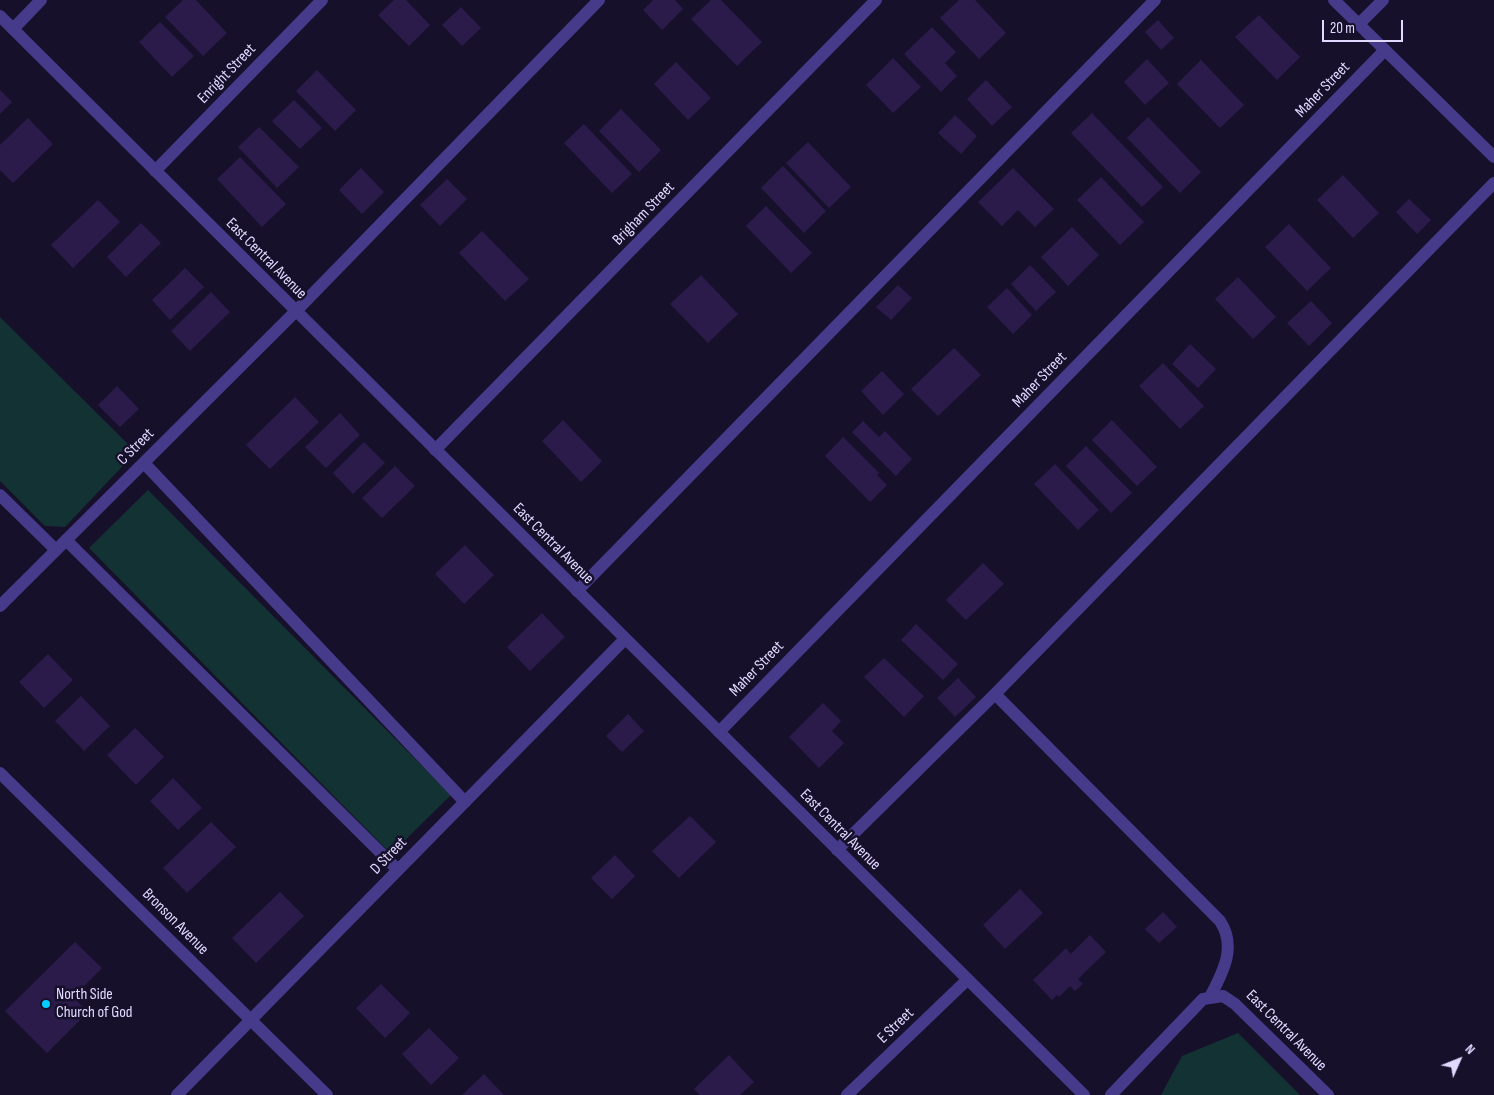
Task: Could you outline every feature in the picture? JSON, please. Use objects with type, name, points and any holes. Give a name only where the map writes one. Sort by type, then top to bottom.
[{"type":"street","points":[[13,29],[41,0]]},
{"type":"street","name":"Enright Street","points":[[156,171],[322,0]]},
{"type":"street","name":"C Street","points":[[0,606],[296,311],[599,0]]},
{"type":"street","name":"Brigham Street","points":[[435,450],[876,0]]},
{"type":"street","points":[[577,591],[1155,0]]},
{"type":"street","points":[[1334,0],[1494,157]]},
{"type":"street","points":[[1359,24],[1383,0]]},
{"type":"street","name":"East Central Avenue","points":[[0,16],[1084,1095]]},
{"type":"street","name":"Maher Street","points":[[719,732],[1385,50]]},
{"type":"street","points":[[837,850],[995,694],[1494,183]]},
{"type":"street","points":[[144,463],[465,802]]},
{"type":"street","points":[[0,495],[56,550]]},
{"type":"street","points":[[66,540],[398,870]]},
{"type":"street","name":"D Street","points":[[177,1095],[625,639]]},
{"type":"street","points":[[995,694],[1220,920],[1227,931],[1228,949],[1224,971],[1210,997],[1197,1004],[1111,1095]]},
{"type":"street","name":"Bronson Avenue","points":[[0,773],[327,1095]]},
{"type":"street","name":"E Street","points":[[847,1095],[967,980]]},
{"type":"street","name":"East Central Avenue","points":[[1210,997],[1223,996],[1230,999],[1328,1095]]},
{"type":"green space","points":[[0,317],[136,452],[65,527],[45,526],[0,481]]},
{"type":"green space","points":[[148,490],[451,795],[391,854],[89,548]]},
{"type":"green space","points":[[1238,1033],[1300,1095],[1161,1095],[1182,1056]]},
{"type":"building","points":[[183,0],[196,0],[227,33],[203,56],[165,17]]},
{"type":"building","points":[[394,0],[406,0],[430,25],[409,46],[378,15]]},
{"type":"building","points":[[653,0],[675,0],[683,9],[662,30],[643,10]]},
{"type":"building","points":[[711,0],[721,0],[762,42],[737,66],[691,19]]},
{"type":"building","points":[[959,0],[975,0],[1006,33],[979,59],[940,18]]},
{"type":"building","points":[[461,7],[481,28],[462,46],[442,25]]},
{"type":"building","points":[[1259,15],[1300,57],[1277,80],[1235,37]]},
{"type":"building","points":[[1158,20],[1174,38],[1161,50],[1145,32]]},
{"type":"building","points":[[160,22],[194,56],[172,77],[139,42]]},
{"type":"building","points":[[932,27],[956,52],[945,63],[957,76],[941,92],[904,54]]},
{"type":"building","points":[[893,58],[921,87],[893,113],[866,85]]},
{"type":"building","points":[[1147,59],[1169,83],[1145,105],[1124,82]]},
{"type":"building","points":[[1201,60],[1244,105],[1220,128],[1177,84]]},
{"type":"building","points":[[676,62],[711,98],[688,120],[654,84]]},
{"type":"building","points":[[317,70],[356,110],[335,131],[296,91]]},
{"type":"building","points":[[986,80],[1012,107],[992,126],[967,99]]},
{"type":"building","points":[[0,90],[12,102],[0,114]]},
{"type":"building","points":[[294,100],[322,128],[300,149],[272,121]]},
{"type":"building","points":[[621,109],[661,150],[639,172],[599,131]]},
{"type":"building","points":[[1092,113],[1163,187],[1142,207],[1071,133]]},
{"type":"building","points":[[955,115],[977,136],[961,154],[938,133]]},
{"type":"building","points":[[1148,117],[1201,172],[1180,193],[1127,138]]},
{"type":"building","points":[[28,118],[53,144],[13,183],[0,170],[0,145]]},
{"type":"building","points":[[584,124],[632,174],[612,193],[564,143]]},
{"type":"building","points":[[259,127],[299,167],[277,188],[238,147]]},
{"type":"building","points":[[808,142],[851,187],[829,208],[786,163]]},
{"type":"building","points":[[240,157],[286,204],[262,227],[217,179]]},
{"type":"building","points":[[783,166],[826,211],[804,233],[761,188]]},
{"type":"building","points":[[361,168],[384,192],[362,214],[339,190]]},
{"type":"building","points":[[1013,168],[1054,209],[1035,227],[1018,210],[1002,226],[978,202]]},
{"type":"building","points":[[1343,175],[1379,213],[1353,238],[1317,200]]},
{"type":"building","points":[[1101,177],[1144,222],[1120,245],[1077,200]]},
{"type":"building","points":[[447,179],[467,199],[440,226],[420,205]]},
{"type":"building","points":[[1409,199],[1431,220],[1417,234],[1396,212]]},
{"type":"building","points":[[98,200],[120,222],[73,268],[51,245]]},
{"type":"building","points":[[766,206],[812,253],[791,273],[746,226]]},
{"type":"building","points":[[141,223],[161,243],[126,277],[107,257]]},
{"type":"building","points":[[1289,224],[1331,268],[1307,291],[1265,247]]},
{"type":"building","points":[[1072,227],[1099,255],[1068,286],[1041,257]]},
{"type":"building","points":[[482,231],[529,279],[505,301],[459,253]]},
{"type":"building","points":[[1030,265],[1056,292],[1036,311],[1011,284]]},
{"type":"building","points":[[185,268],[204,287],[170,320],[152,300]]},
{"type":"building","points":[[701,275],[738,314],[708,343],[670,304]]},
{"type":"building","points":[[1238,277],[1276,317],[1253,339],[1215,299]]},
{"type":"building","points":[[898,285],[912,298],[891,320],[876,307]]},
{"type":"building","points":[[1007,288],[1032,315],[1013,334],[987,307]]},
{"type":"building","points":[[211,292],[230,312],[190,351],[171,331]]},
{"type":"building","points":[[1311,301],[1332,323],[1309,346],[1287,323]]},
{"type":"building","points":[[1190,344],[1216,369],[1198,388],[1172,364]]},
{"type":"building","points":[[954,348],[981,375],[938,416],[911,389]]},
{"type":"building","points":[[1163,363],[1204,406],[1180,429],[1139,386]]},
{"type":"building","points":[[882,371],[904,394],[883,415],[861,391]]},
{"type":"building","points":[[117,386],[139,409],[120,427],[98,405]]},
{"type":"building","points":[[295,397],[319,422],[270,469],[246,445]]},
{"type":"building","points":[[340,413],[360,435],[326,468],[305,447]]},
{"type":"building","points":[[563,420],[602,461],[581,482],[542,441]]},
{"type":"building","points":[[1112,420],[1157,467],[1137,486],[1092,440]]},
{"type":"building","points":[[863,421],[879,437],[885,431],[912,459],[896,476],[852,432]]},
{"type":"building","points":[[843,437],[879,473],[877,475],[887,485],[870,502],[825,456]]},
{"type":"building","points":[[364,442],[385,463],[353,494],[333,473]]},
{"type":"building","points":[[1086,446],[1132,493],[1111,513],[1066,466]]},
{"type":"building","points":[[1055,464],[1099,510],[1078,530],[1034,484]]},
{"type":"building","points":[[395,466],[415,486],[382,518],[362,498]]},
{"type":"building","points":[[465,545],[494,575],[464,604],[435,574]]},
{"type":"building","points":[[983,563],[1004,584],[966,620],[946,600]]},
{"type":"building","points":[[542,613],[565,637],[530,671],[507,647]]},
{"type":"building","points":[[916,624],[958,664],[943,680],[901,640]]},
{"type":"building","points":[[48,654],[73,680],[44,708],[19,682]]},
{"type":"building","points":[[884,658],[924,696],[904,717],[864,677]]},
{"type":"building","points":[[958,678],[976,697],[955,717],[937,698]]},
{"type":"building","points":[[81,696],[110,726],[84,751],[55,721]]},
{"type":"building","points":[[823,703],[841,721],[832,731],[844,743],[819,768],[789,737]]},
{"type":"building","points":[[628,714],[644,731],[622,752],[606,736]]},
{"type":"building","points":[[135,728],[164,757],[136,785],[107,755]]},
{"type":"building","points":[[173,778],[202,808],[178,830],[150,801]]},
{"type":"building","points":[[690,816],[716,842],[679,878],[652,851]]},
{"type":"building","points":[[211,822],[236,847],[187,893],[163,868]]},
{"type":"building","points":[[615,855],[635,876],[612,899],[591,878]]},
{"type":"building","points":[[1020,889],[1043,913],[1005,949],[983,925]]},
{"type":"building","points":[[280,892],[304,916],[256,963],[232,938]]},
{"type":"building","points":[[1163,912],[1177,927],[1159,943],[1145,929]]},
{"type":"building","points":[[1090,935],[1106,952],[1078,979],[1083,984],[1075,991],[1070,986],[1059,997],[1057,995],[1052,1000],[1033,980],[1066,948],[1071,954]]},
{"type":"building","name":"North Side Church of God","points":[[75,942],[102,968],[73,997],[88,1012],[47,1053],[5,1011]]},
{"type":"building","points":[[381,984],[410,1013],[385,1038],[356,1008]]},
{"type":"building","points":[[429,1028],[459,1058],[431,1085],[402,1054]]},
{"type":"building","points":[[729,1055],[754,1082],[740,1095],[700,1095],[694,1089]]},
{"type":"building","points":[[484,1074],[504,1095],[462,1095]]},
{"type":"place","name":"North Side Church of God","points":[[46,1004]]}]
